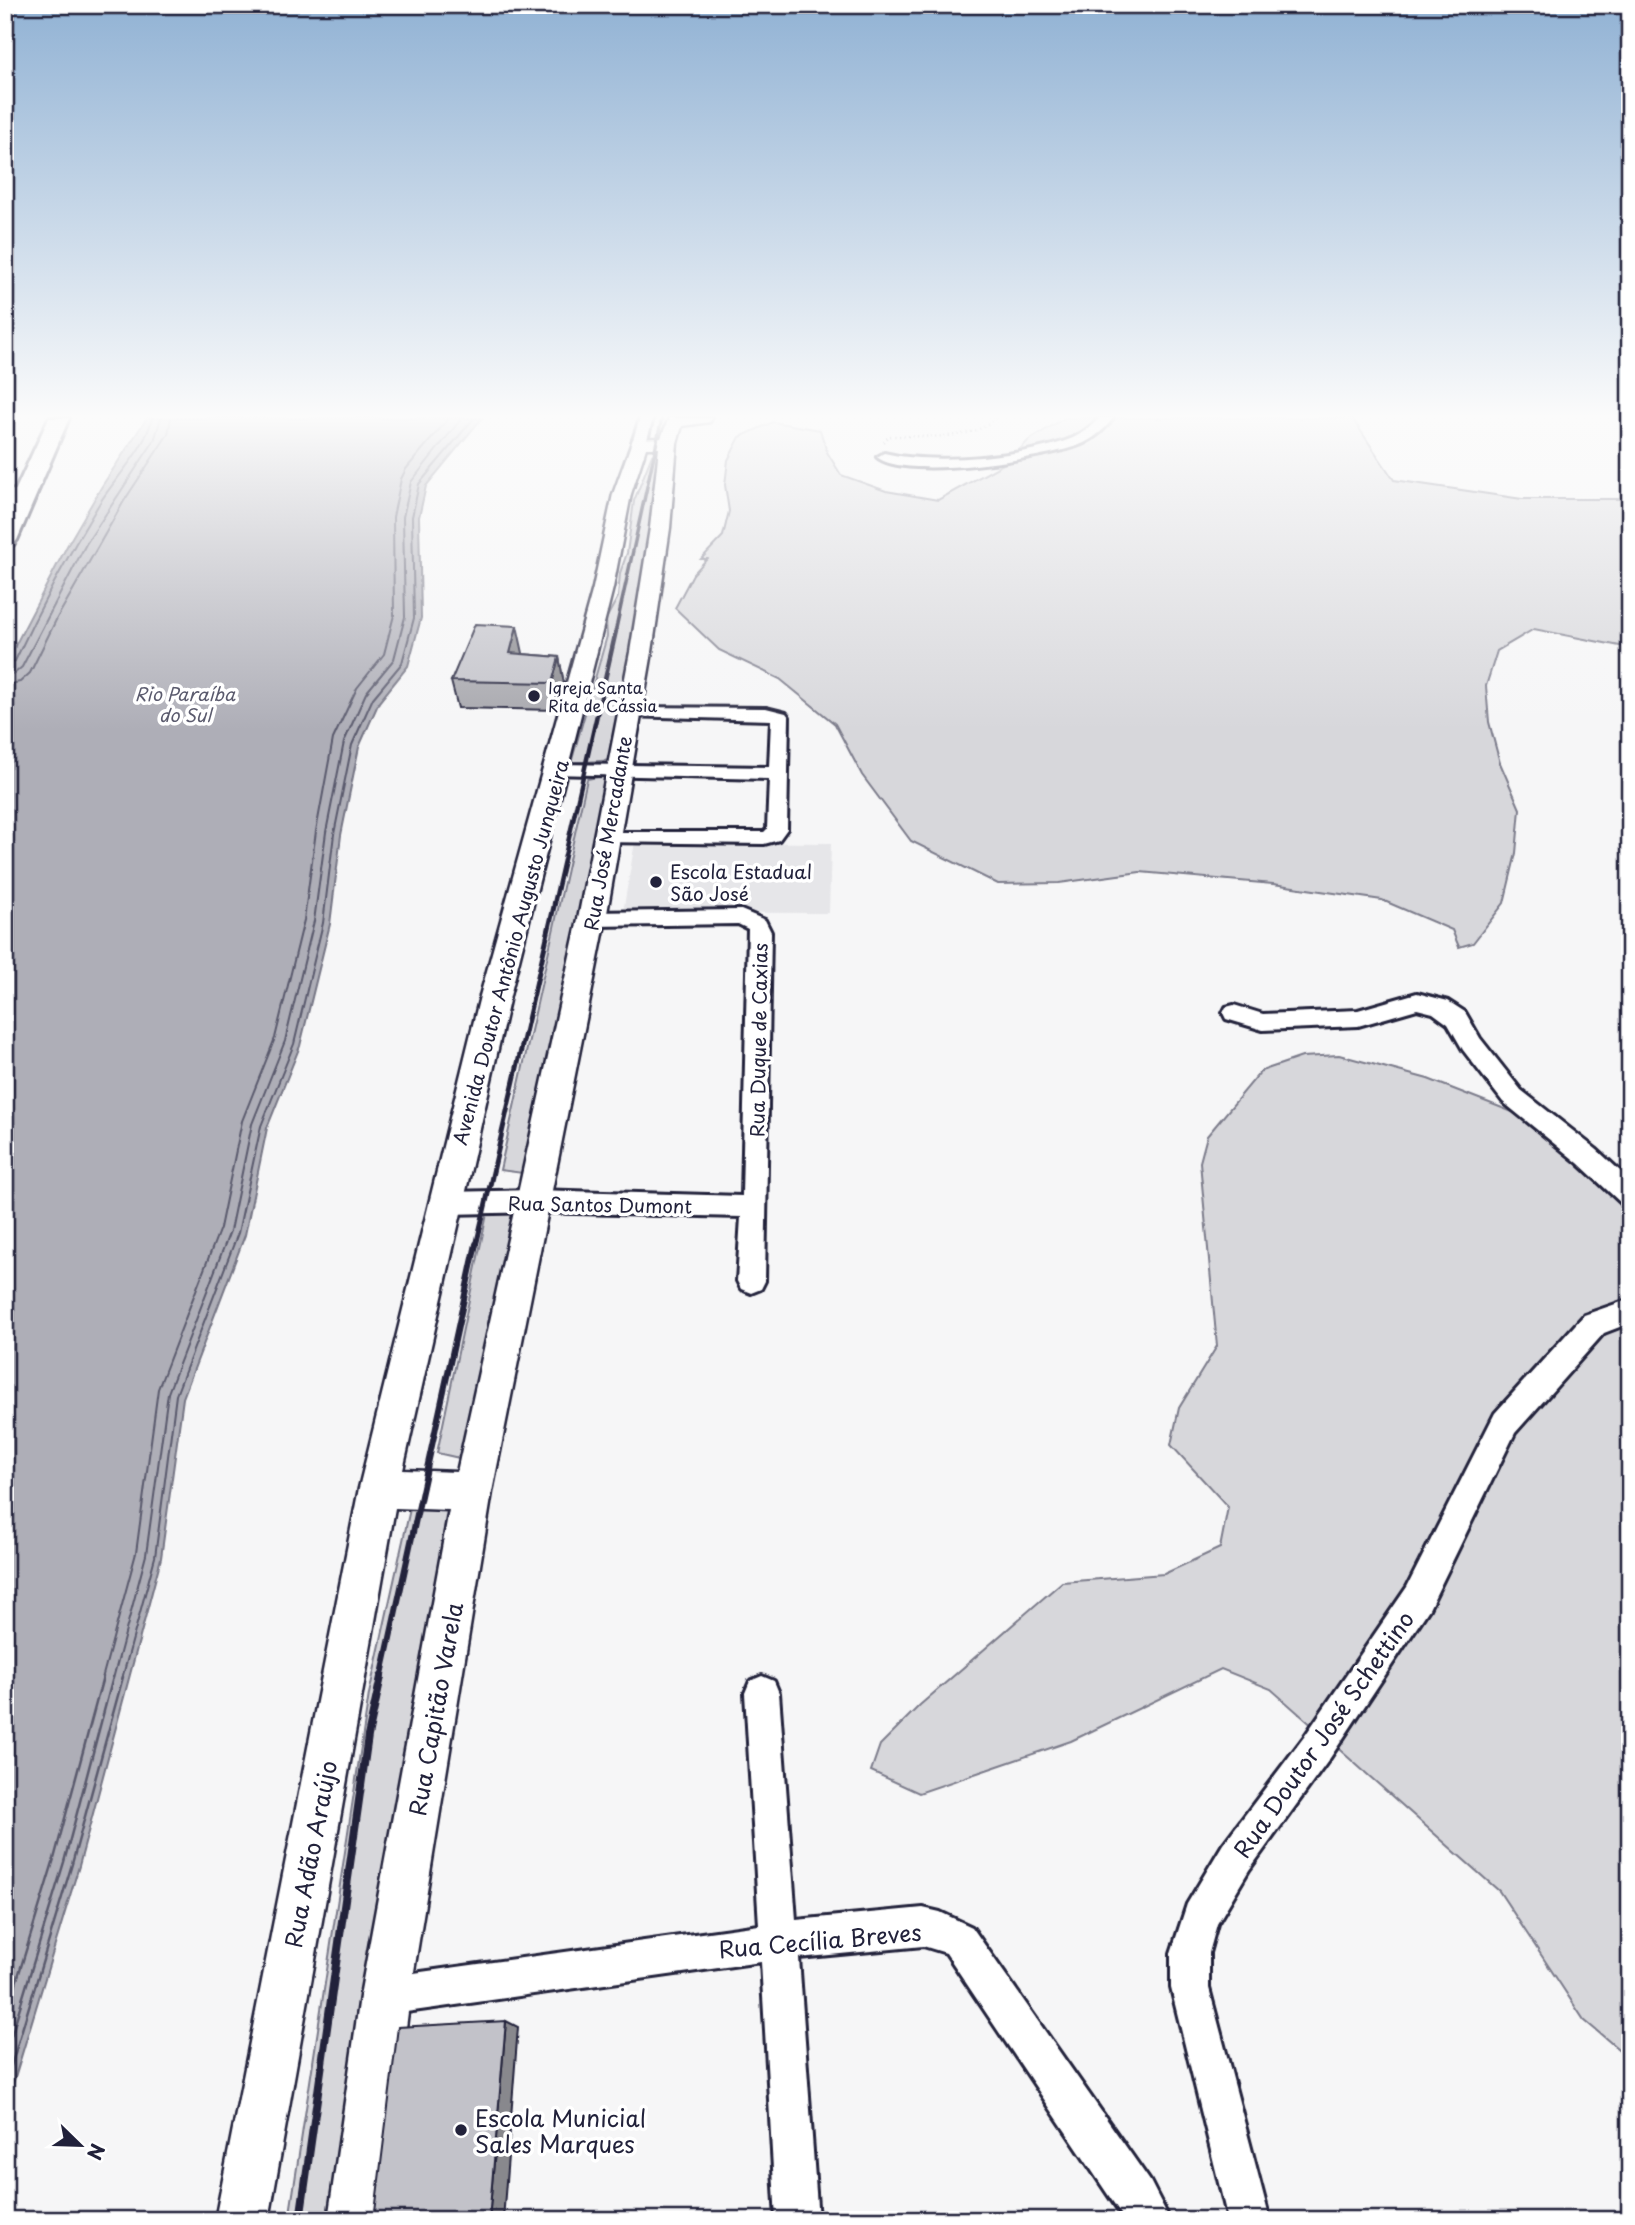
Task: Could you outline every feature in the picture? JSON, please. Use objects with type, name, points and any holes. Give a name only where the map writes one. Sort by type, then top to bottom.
[{"type":"highway","points":[[5,540],[9,522]]},
{"type":"street","name":"Avenida Doutor Antônio Augusto Junqueira","points":[[379,1488],[495,996],[557,769],[603,588],[616,522]]},
{"type":"street","name":"Rua José Mercadante","points":[[535,1201],[592,919],[661,522]]},
{"type":"street","points":[[605,838],[764,838],[772,836],[777,829],[781,719],[766,713],[629,712]]},
{"type":"street","points":[[557,769],[777,773]]},
{"type":"street","name":"Rua Duque de Caxias","points":[[592,919],[741,917],[757,925],[760,932],[755,1208],[751,1281]]},
{"type":"street","points":[[1234,1013],[1263,1023],[1358,1018],[1417,1001],[1440,1007],[1457,1018],[1471,1044],[1512,1096],[1587,1156],[1630,1196]]},
{"type":"street","name":"Rua Santos Dumont","points":[[446,1203],[535,1201],[755,1208]]},
{"type":"street","name":"Rua Capitão Varela","points":[[355,2220],[385,1996],[472,1492],[535,1201]]},
{"type":"street","name":"Rua Doutor José Schettino","points":[[1249,2220],[1189,1988],[1190,1953],[1200,1917],[1236,1857],[1316,1749],[1418,1598],[1505,1423],[1594,1324],[1630,1311]]},
{"type":"street","points":[[379,1488],[472,1492]]},
{"type":"street","name":"Rua Adão Araújo","points":[[242,2220],[379,1488]]},
{"type":"street","points":[[762,1693],[797,2220]]},
{"type":"street","name":"Rua Cecília Breves","points":[[385,1996],[778,1941],[923,1927],[940,1931],[959,1940],[1149,2220]]},
{"type":"shaded area","points":[[631,522],[656,522],[615,760],[571,763],[607,636],[606,619],[618,597],[620,573],[627,553]]},
{"type":"shaded area","points":[[726,522],[1630,522],[1630,648],[1534,629],[1497,651],[1486,686],[1489,722],[1500,763],[1520,809],[1516,853],[1504,903],[1473,943],[1459,947],[1452,930],[1382,900],[1273,884],[1140,872],[1059,883],[998,884],[911,841],[862,775],[835,724],[780,679],[719,650],[675,608],[693,574],[707,559],[701,559],[723,536]]},
{"type":"shaded area","points":[[614,774],[530,1174],[500,1170],[587,779]]},
{"type":"shaded area","points":[[635,842],[831,843],[829,913],[623,912]]},
{"type":"shaded area","points":[[1339,1055],[1428,1079],[1538,1122],[1630,1211],[1630,2059],[1584,2020],[1499,1891],[1271,1689],[1221,1669],[1071,1741],[919,1793],[871,1771],[880,1745],[920,1705],[1062,1582],[1164,1574],[1220,1548],[1228,1507],[1171,1445],[1179,1408],[1217,1346],[1200,1162],[1207,1136],[1261,1071],[1302,1057]]},
{"type":"shaded area","points":[[528,1206],[468,1460],[437,1453],[488,1209]]},
{"type":"shaded area","points":[[410,1509],[447,1509],[342,2220],[289,2220],[369,1694]]},
{"type":"water","name":"Rio Paraíba do Sul","points":[[81,522],[419,522],[421,618],[408,666],[379,702],[359,747],[341,835],[330,924],[300,1046],[267,1128],[245,1235],[183,1398],[161,1558],[79,1866],[5,2110],[5,665]]},
{"type":"building","points":[[475,624],[517,626],[510,653],[559,657],[552,683],[451,681]]},
{"type":"building","points":[[506,2021],[489,2220],[374,2220],[398,2027]]},
{"type":"railway","points":[[615,633],[639,522]]},
{"type":"railway","points":[[554,904],[616,631]]},
{"type":"railway","points":[[476,1246],[555,902]]},
{"type":"railway","points":[[381,1679],[476,1244]]},
{"type":"railway","points":[[300,2220],[368,1736],[381,1677]]},
{"type":"place","name":"Igreja Santa Rita de Cássia","points":[[534,696]]},
{"type":"place","name":"Escola Estadual São José","points":[[656,882]]},
{"type":"place","name":"Escola Municial Sales Marques","points":[[461,2130]]}]
